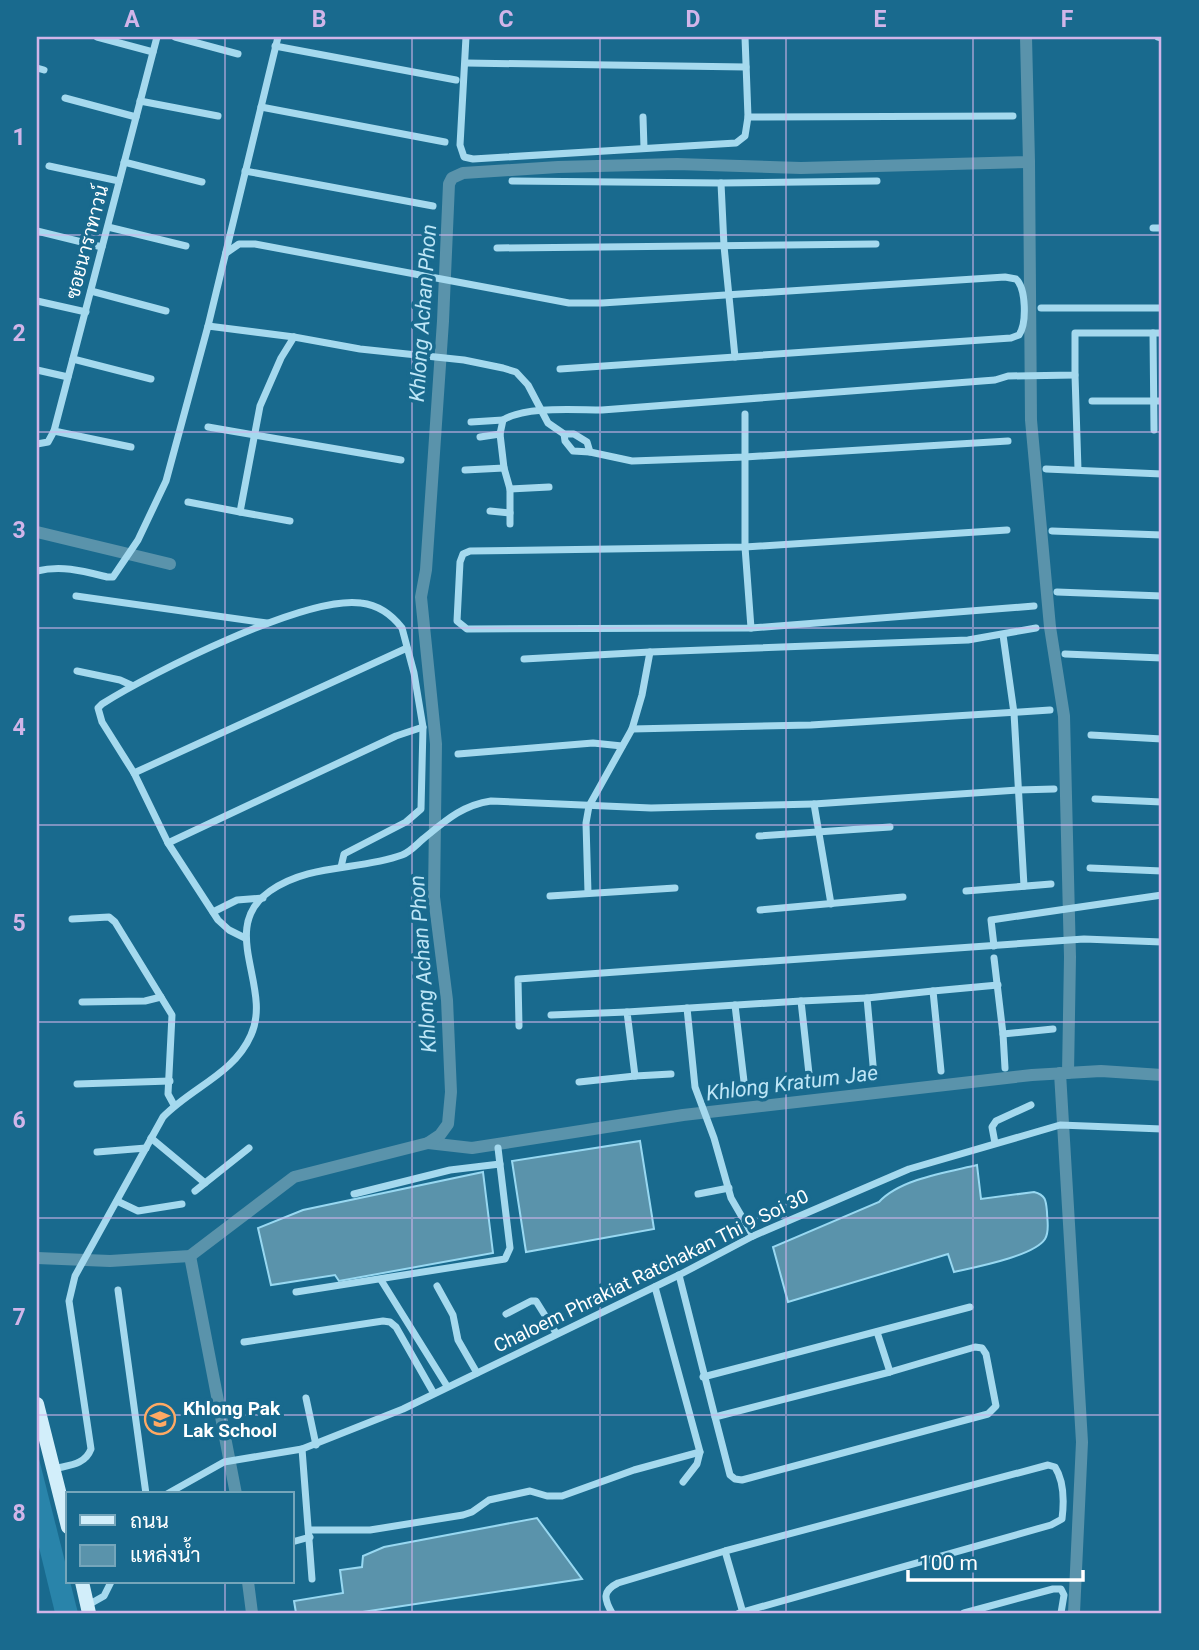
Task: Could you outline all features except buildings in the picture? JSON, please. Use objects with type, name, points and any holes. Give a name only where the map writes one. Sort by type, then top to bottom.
[{"type":"main road","points":[[37,1404],[66,1519]]},
{"type":"main road","points":[[82,1584],[88,1609]]},
{"type":"street","points":[[97,37],[153,52]]},
{"type":"street","name":"ซอยนาราทาวน์","points":[[54,431],[157,37]]},
{"type":"street","points":[[175,37],[238,54]]},
{"type":"street","points":[[37,570],[70,568],[113,577],[138,540],[166,481],[208,326],[278,37]]},
{"type":"street","points":[[466,37],[460,145],[464,157],[473,159],[736,144],[745,136],[748,117],[745,37]]},
{"type":"street","points":[[275,46],[456,80]]},
{"type":"street","points":[[466,63],[746,67]]},
{"type":"street","points":[[65,98],[136,117]]},
{"type":"street","points":[[140,101],[218,117]]},
{"type":"street","points":[[261,107],[444,142]]},
{"type":"street","points":[[748,117],[1013,116]]},
{"type":"street","points":[[643,117],[643,148]]},
{"type":"street","points":[[124,162],[202,182]]},
{"type":"street","points":[[49,166],[120,181]]},
{"type":"street","points":[[246,170],[433,206]]},
{"type":"street","points":[[512,181],[877,181]]},
{"type":"street","points":[[721,183],[735,357]]},
{"type":"street","points":[[107,227],[186,246]]},
{"type":"street","points":[[1153,228],[1162,228]]},
{"type":"street","points":[[37,231],[102,247]]},
{"type":"street","points":[[226,253],[239,244],[255,244],[569,303],[1005,277],[1016,279],[1021,287],[1023,327],[1015,337],[560,369]]},
{"type":"street","points":[[497,248],[876,244]]},
{"type":"street","points":[[91,291],[166,311]]},
{"type":"street","points":[[37,300],[86,312]]},
{"type":"street","points":[[1041,308],[1162,308]]},
{"type":"street","points":[[208,326],[360,349],[464,360],[516,372],[528,385],[548,423],[564,434],[574,434],[587,442],[590,452]]},
{"type":"street","points":[[1078,470],[1075,332],[1162,332]]},
{"type":"street","points":[[1153,333],[1158,401],[1154,430]]},
{"type":"street","points":[[240,512],[260,406],[281,358],[294,337]]},
{"type":"street","points":[[73,359],[151,379]]},
{"type":"street","points":[[37,370],[68,377]]},
{"type":"street","points":[[471,422],[503,420],[511,415],[541,411],[602,410],[995,380],[1008,376],[1075,375]]},
{"type":"street","points":[[1091,401],[1158,401]]},
{"type":"street","points":[[745,414],[745,547],[751,628]]},
{"type":"street","points":[[503,420],[500,434],[504,468],[510,489],[510,524]]},
{"type":"street","points":[[208,427],[401,460]]},
{"type":"street","points":[[37,444],[48,442],[54,431],[131,447]]},
{"type":"street","points":[[480,437],[500,434]]},
{"type":"street","points":[[564,434],[565,441],[573,451],[632,461],[745,457],[1008,440]]},
{"type":"street","points":[[465,470],[504,468]]},
{"type":"street","points":[[1046,469],[1162,474]]},
{"type":"street","points":[[510,489],[549,487]]},
{"type":"street","points":[[188,502],[290,521]]},
{"type":"street","points":[[490,511],[510,513]]},
{"type":"street","points":[[1007,530],[745,547],[470,551],[463,554],[460,562],[457,621],[467,629],[751,628],[1034,606]]},
{"type":"street","points":[[1052,531],[1162,535]]},
{"type":"street","points":[[1057,592],[1162,596]]},
{"type":"street","points":[[76,596],[267,623]]},
{"type":"street","points":[[245,938],[229,930],[213,912],[168,843],[134,773],[98,713],[102,704],[131,685],[267,623],[316,609],[360,602],[379,608],[395,619],[402,628],[407,648],[423,727],[421,809],[406,822],[344,854],[341,867]]},
{"type":"street","points":[[524,659],[941,641],[1003,635],[1036,628]]},
{"type":"street","points":[[1003,635],[1014,713],[1024,886]]},
{"type":"street","points":[[134,773],[407,648]]},
{"type":"street","points":[[588,893],[586,823],[589,806],[632,729],[650,652]]},
{"type":"street","points":[[1065,654],[1162,658]]},
{"type":"street","points":[[77,671],[131,685]]},
{"type":"street","points":[[632,729],[811,725],[1050,710]]},
{"type":"street","points":[[168,843],[396,736],[423,727]]},
{"type":"street","points":[[1091,735],[1162,739]]},
{"type":"street","points":[[458,754],[593,743],[622,746]]},
{"type":"street","points":[[54,1469],[82,1462],[91,1449],[69,1301],[75,1276],[163,1116],[240,1056],[253,1033],[257,1014],[256,988],[245,938],[247,924],[268,892],[291,879],[320,869],[376,862],[405,854],[455,813],[477,803],[491,801],[651,808],[814,804],[1054,789]]},
{"type":"street","points":[[1095,799],[1162,802]]},
{"type":"street","points":[[814,804],[831,904]]},
{"type":"street","points":[[759,836],[890,827]]},
{"type":"street","points":[[1090,868],[1162,871]]},
{"type":"street","points":[[965,891],[1051,884]]},
{"type":"street","points":[[550,896],[675,888]]},
{"type":"street","points":[[994,946],[991,920],[1162,895]]},
{"type":"street","points":[[760,910],[903,897]]},
{"type":"street","points":[[213,912],[237,900],[263,898]]},
{"type":"street","points":[[72,919],[109,917],[115,922],[172,1015],[168,1094],[174,1105]]},
{"type":"street","points":[[519,1026],[518,979],[1083,939],[1162,942]]},
{"type":"street","points":[[994,958],[1005,1068]]},
{"type":"street","points":[[551,1015],[867,998],[998,985]]},
{"type":"street","points":[[933,991],[941,1071]]},
{"type":"street","points":[[82,1002],[145,1001],[161,997]]},
{"type":"street","points":[[867,998],[874,1076]]},
{"type":"street","points":[[801,1001],[810,1083]]},
{"type":"street","points":[[735,1005],[745,1090]]},
{"type":"street","points":[[687,1008],[696,1089],[731,1198],[753,1236]]},
{"type":"street","points":[[627,1012],[635,1076]]},
{"type":"street","points":[[1003,1034],[1053,1029]]},
{"type":"street","points":[[579,1082],[671,1074]]},
{"type":"street","points":[[76,1084],[170,1080]]},
{"type":"street","points":[[995,1143],[992,1127],[996,1121],[1031,1105]]},
{"type":"street","name":"Chaloem Phrakiat Ratchakan Thi 9 Soi 30","points":[[171,1492],[224,1462],[303,1449],[402,1409],[655,1287],[753,1236],[889,1176],[1060,1125],[1162,1129]]},
{"type":"street","points":[[151,1138],[205,1183]]},
{"type":"street","points":[[97,1152],[146,1148]]},
{"type":"street","points":[[296,1292],[505,1259],[510,1248],[498,1148]]},
{"type":"street","points":[[195,1191],[249,1149]]},
{"type":"street","points":[[354,1194],[450,1170],[500,1164]]},
{"type":"street","points":[[698,1194],[729,1188]]},
{"type":"street","points":[[117,1201],[138,1211],[182,1204]]},
{"type":"street","points":[[679,1275],[703,1377],[730,1475],[735,1479],[742,1480],[988,1414],[996,1406],[986,1354],[982,1348],[975,1347],[715,1417]]},
{"type":"street","points":[[381,1280],[447,1386]]},
{"type":"street","points":[[437,1286],[453,1315],[458,1340],[477,1373]]},
{"type":"street","points":[[655,1287],[700,1452],[697,1464],[683,1482]]},
{"type":"street","points":[[118,1290],[146,1492]]},
{"type":"street","points":[[506,1314],[536,1301],[556,1333]]},
{"type":"street","points":[[703,1377],[970,1307]]},
{"type":"street","points":[[244,1342],[390,1322],[396,1327],[433,1392]]},
{"type":"street","points":[[877,1332],[890,1372]]},
{"type":"street","points":[[306,1398],[316,1445]]},
{"type":"street","points":[[303,1449],[312,1579]]},
{"type":"street","points":[[294,1541],[309,1534],[370,1530],[463,1516],[489,1500],[530,1491],[547,1496],[562,1496],[700,1452]]},
{"type":"street","points":[[612,1613],[605,1594],[610,1587],[725,1551],[1048,1465],[1055,1467],[1061,1475],[1062,1518],[1051,1525],[741,1613],[725,1551]]},
{"type":"street","points":[[88,1609],[104,1596],[110,1584]]},
{"type":"street","points":[[964,1613],[1061,1589],[1064,1595],[1061,1613]]},
{"type":"shaded area","points":[[37,1451],[66,1566],[66,1584],[71,1584],[78,1613],[55,1613],[37,1539]]},
{"type":"water","points":[[640,1141],[654,1229],[526,1252],[512,1161]]},
{"type":"water","points":[[977,1165],[981,1199],[1034,1192],[1045,1199],[1048,1229],[1047,1236],[1039,1245],[1004,1260],[954,1272],[948,1254],[788,1302],[773,1247],[879,1202],[888,1194],[912,1182]]},
{"type":"water","points":[[483,1172],[493,1253],[339,1281],[335,1275],[271,1285],[258,1228],[303,1210]]},
{"type":"water","points":[[537,1518],[582,1579],[356,1613],[296,1613],[294,1601],[343,1593],[340,1570],[362,1567],[363,1556],[384,1547]]},
{"type":"waterway","name":"Khlong Achan Phon","points":[[37,1258],[110,1261],[190,1256],[294,1177],[428,1143],[440,1135],[448,1124],[451,1092],[447,1000],[434,897],[436,744],[421,597],[426,570],[443,321],[449,184],[452,178],[463,173],[558,167],[677,164],[801,168],[1029,162],[1026,37]]},
{"type":"waterway","points":[[1029,162],[1031,420],[1050,627],[1064,716],[1070,957],[1068,1073]]},
{"type":"waterway","points":[[37,532],[170,564]]},
{"type":"waterway","name":"Khlong Kratum Jae","points":[[428,1143],[472,1148],[683,1115],[1032,1075],[1101,1071],[1162,1075]]},
{"type":"waterway","points":[[1060,1073],[1082,1442],[1074,1613]]},
{"type":"waterway","points":[[190,1256],[236,1492]]},
{"type":"waterway","points":[[248,1584],[252,1613]]},
{"type":"place","name":"Khlong Pak Lak School","points":[[160,1419]]}]
